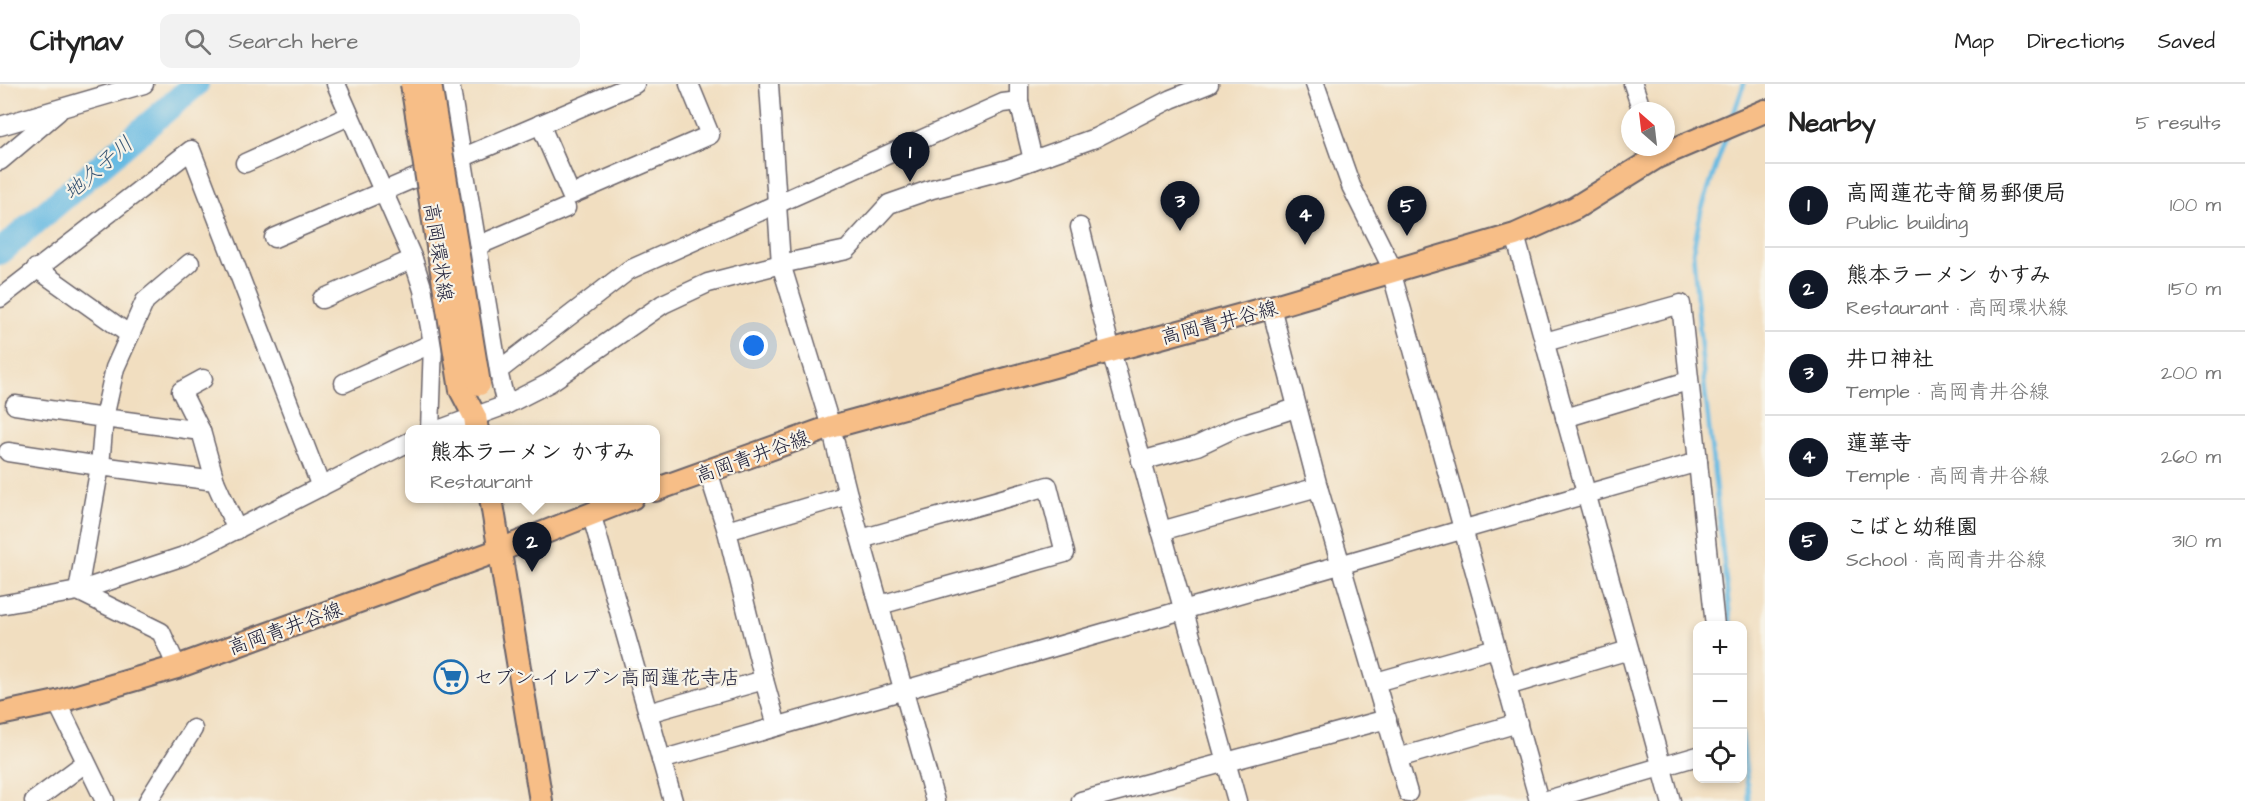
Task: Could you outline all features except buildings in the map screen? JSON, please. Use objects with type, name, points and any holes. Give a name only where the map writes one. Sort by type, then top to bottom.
[{"type":"main road","name":"高岡環状線","points":[[412,84],[476,423]]},
{"type":"main road","name":"高岡環状線","points":[[430,84],[470,387]]},
{"type":"main road","name":"高岡青井谷線","points":[[1675,145],[1765,111]]},
{"type":"main road","name":"高岡青井谷線","points":[[660,488],[831,427],[1271,307],[1515,235],[1575,208],[1649,156]]},
{"type":"main road","points":[[492,503],[541,801]]},
{"type":"main road","name":"高岡青井谷線","points":[[0,714],[57,702],[177,667],[500,550],[618,503]]},
{"type":"street","points":[[0,126],[144,84]]},
{"type":"street","points":[[336,84],[413,259],[423,290],[433,343],[430,425]]},
{"type":"street","points":[[450,84],[498,371],[506,405]]},
{"type":"street","points":[[274,238],[635,84]]},
{"type":"street","points":[[540,124],[571,195],[710,135],[688,84]]},
{"type":"street","points":[[769,84],[781,264],[831,427],[933,800]]},
{"type":"street","points":[[476,423],[549,383],[663,304],[708,283],[847,250],[889,204],[932,189],[1008,169],[1095,138],[1171,99],[1209,84]]},
{"type":"street","points":[[1315,84],[1352,186],[1388,260],[1539,801]]},
{"type":"street","points":[[1633,84],[1639,102]]},
{"type":"street","points":[[498,371],[629,270],[1003,103],[1019,92],[1033,160]]},
{"type":"street","points":[[0,161],[63,107]]},
{"type":"street","points":[[245,163],[349,116]]},
{"type":"street","points":[[0,298],[191,150],[321,487]]},
{"type":"street","points":[[477,246],[566,208]]},
{"type":"street","points":[[1080,226],[1141,461],[1237,801]]},
{"type":"street","points":[[1515,235],[1671,801]]},
{"type":"street","points":[[322,299],[413,259]]},
{"type":"street","points":[[78,591],[100,466],[104,418],[114,368],[145,301],[190,263]]},
{"type":"street","points":[[36,268],[130,335]]},
{"type":"street","points":[[1545,342],[1681,304],[1714,621]]},
{"type":"street","points":[[1271,307],[1318,487],[1408,793]]},
{"type":"street","points":[[344,383],[433,343]]},
{"type":"street","points":[[203,379],[181,391],[201,431],[214,481],[237,530]]},
{"type":"street","points":[[1565,418],[1688,381]]},
{"type":"street","points":[[15,405],[201,431]]},
{"type":"street","points":[[1141,461],[1197,446],[1237,427],[1296,408]]},
{"type":"street","points":[[0,605],[78,591],[184,556],[405,444]]},
{"type":"street","points":[[8,452],[214,481]]},
{"type":"street","points":[[661,760],[1698,462]]},
{"type":"street","points":[[708,471],[727,531],[777,726]]},
{"type":"street","points":[[861,539],[1048,486],[1065,553],[880,605]]},
{"type":"street","points":[[1161,531],[1318,487]]},
{"type":"street","points":[[727,531],[848,495]]},
{"type":"street","points":[[591,513],[673,801]]},
{"type":"street","points":[[78,591],[161,632],[177,667]]},
{"type":"street","points":[[1376,682],[1496,648]]},
{"type":"street","points":[[1507,686],[1629,650]]},
{"type":"street","points":[[648,713],[764,680]]},
{"type":"street","points":[[57,702],[105,801]]},
{"type":"street","points":[[1081,801],[1387,719]]},
{"type":"street","points":[[1398,758],[1518,723]]},
{"type":"street","points":[[148,801],[193,729]]},
{"type":"street","points":[[1544,801],[1693,758]]},
{"type":"street","points":[[34,801],[85,763]]},
{"type":"waterway","name":"地久子川","points":[[0,252],[196,84]]},
{"type":"waterway","points":[[1732,118],[1744,84]]},
{"type":"waterway","points":[[1726,137],[1701,211],[1693,251],[1704,382],[1730,621]]},
{"type":"waterway","points":[[1747,782],[1749,801]]},
{"type":"place","name":"高岡蓮花寺簡易郵便局","points":[[910,182]]},
{"type":"place","name":"井口神社","points":[[1180,231]]},
{"type":"place","name":"こばと幼稚園","points":[[1407,236]]},
{"type":"place","name":"蓮華寺","points":[[1305,245]]},
{"type":"place","name":"熊本ラーメン かすみ","points":[[532,572]]},
{"type":"place","name":"セブン-イレブン高岡蓮花寺店","points":[[451,677]]}]
